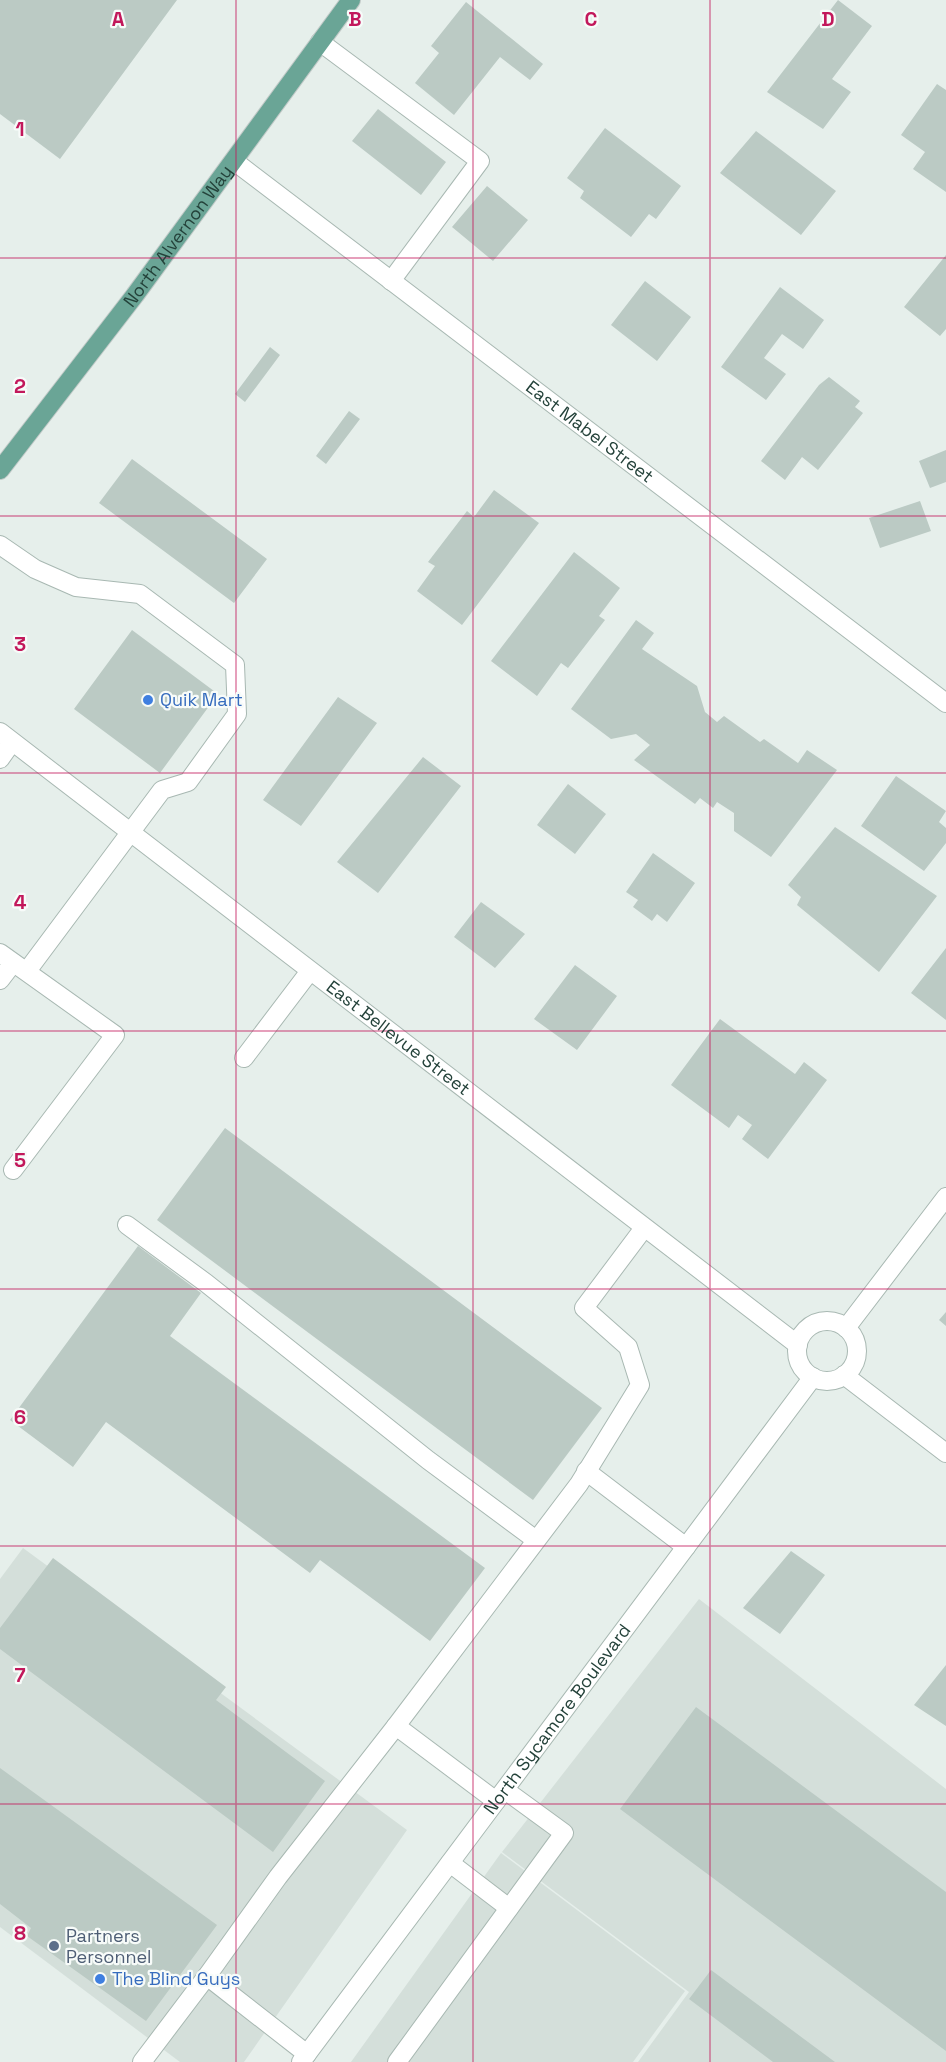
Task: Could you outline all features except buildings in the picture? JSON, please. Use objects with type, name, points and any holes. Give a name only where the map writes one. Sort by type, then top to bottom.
[{"type":"main road","name":"North Alvernon Way","points":[[0,470],[135,295],[351,0]]},
{"type":"street","points":[[320,42],[480,161],[391,280]]},
{"type":"street","name":"East Mabel Street","points":[[234,161],[946,703]]},
{"type":"street","points":[[0,545],[35,569],[76,587],[140,594],[235,665],[237,714],[188,782],[162,790],[130,833],[0,980]]},
{"type":"street","points":[[0,759],[6,737]]},
{"type":"street","name":"East Bellevue Street","points":[[6,737],[798,1345]]},
{"type":"street","points":[[13,963],[115,1035],[13,1170]]},
{"type":"street","points":[[244,1058],[310,971]]},
{"type":"street","points":[[846,1328],[946,1197]]},
{"type":"street","points":[[127,1225],[206,1283],[428,1460],[536,1540]]},
{"type":"street","points":[[142,2062],[278,1877],[396,1726],[536,1540],[586,1471],[640,1385],[628,1347],[584,1308],[644,1227]]},
{"type":"street","points":[[827,1321],[846,1328],[852,1335],[856,1352],[851,1368],[844,1375],[829,1381],[813,1377],[800,1364],[797,1354],[801,1336],[808,1328],[827,1321]]},
{"type":"street","points":[[844,1375],[946,1453]]},
{"type":"street","name":"North Sycamore Boulevard","points":[[304,2058],[813,1377]]},
{"type":"street","points":[[586,1471],[686,1547]]},
{"type":"street","points":[[396,1726],[564,1833],[397,2062]]},
{"type":"street","points":[[450,1863],[509,1908]]},
{"type":"street","points":[[207,1976],[304,2058]]},
{"type":"shaded area","points":[[23,1548],[407,1830],[244,2062],[180,2062],[0,1927],[0,1579]]},
{"type":"shaded area","points":[[699,1599],[946,1789],[946,2062],[638,2062],[689,1992],[502,1852]]},
{"type":"shaded area","points":[[501,1853],[685,1991],[633,2062],[351,2062]]},
{"type":"place","name":"Quik Mart","points":[[148,700]]},
{"type":"place","name":"Partners Personnel","points":[[54,1946]]},
{"type":"place","name":"The Blind Guys","points":[[100,1979]]}]
